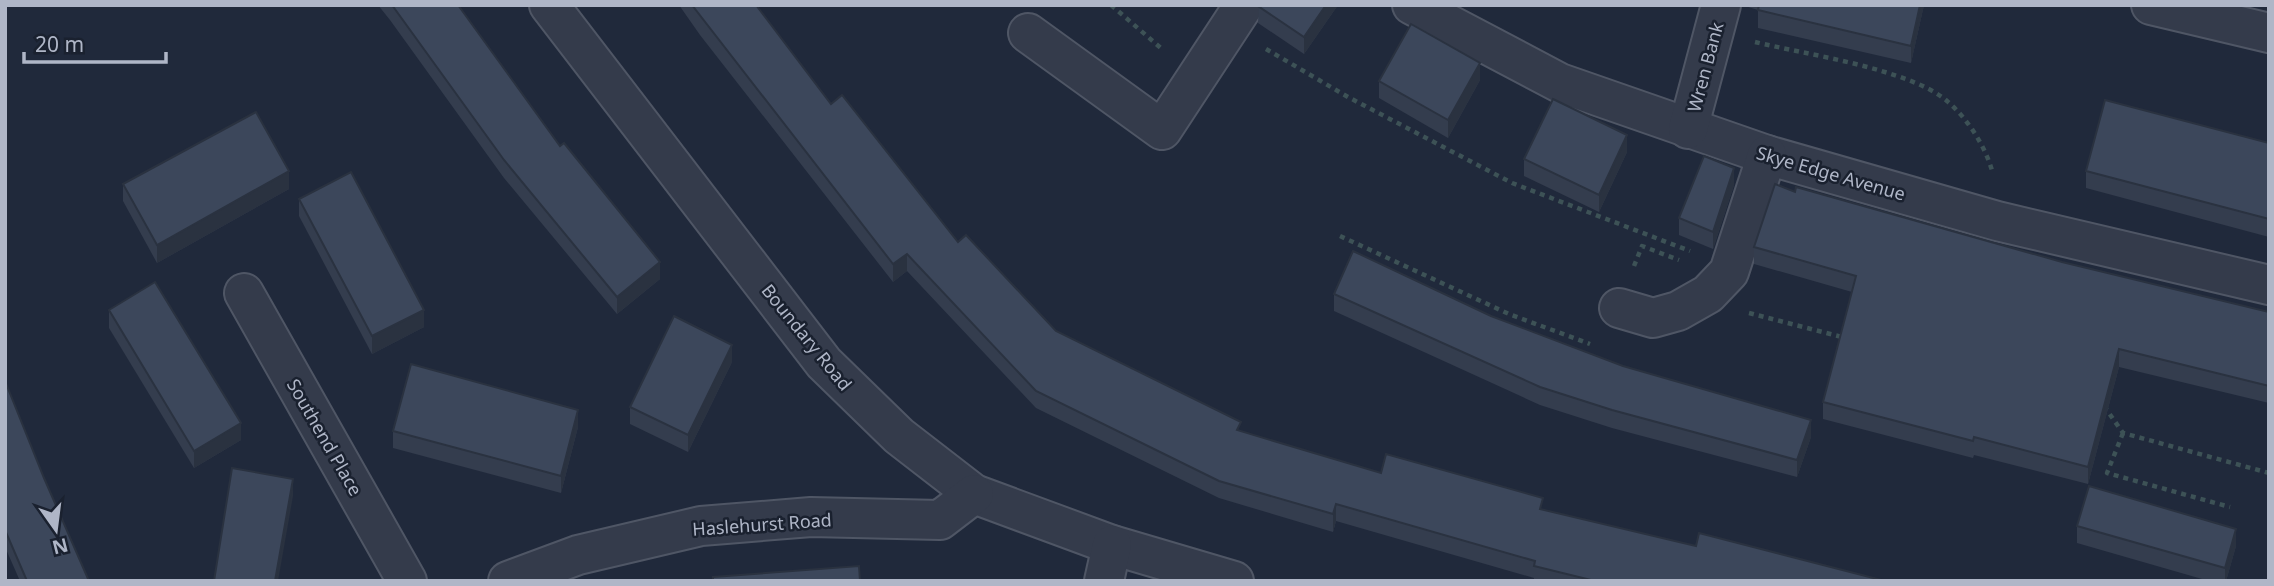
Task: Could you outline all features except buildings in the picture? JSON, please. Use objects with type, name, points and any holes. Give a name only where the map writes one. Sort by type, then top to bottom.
[{"type":"street","name":"Boundary Road","points":[[549,5],[824,363],[899,436],[974,494],[1108,563],[1234,581]]},
{"type":"street","points":[[1028,33],[1161,130],[1244,5]]},
{"type":"street","name":"Skye Edge Avenue","points":[[1412,5],[1560,83],[1767,155],[1997,221],[2269,285]]},
{"type":"street","points":[[2151,5],[2269,33]]},
{"type":"street","name":"Wren Bank","points":[[1688,129],[1717,19]]},
{"type":"street","points":[[1619,308],[1653,318],[1678,311],[1694,282],[1729,272],[1767,155]]},
{"type":"street","name":"Southend Place","points":[[244,293],[407,581]]},
{"type":"street","name":"Haslehurst Road","points":[[508,581],[578,555],[701,526],[811,517],[940,520],[974,494]]},
{"type":"path","points":[[1111,5],[1204,64],[1247,72],[1264,48],[1348,97],[1512,183],[1692,252]]},
{"type":"path","points":[[1717,19],[1902,78],[1946,100],[1977,136],[1992,171],[1997,221]]},
{"type":"path","points":[[1340,236],[1509,314],[1601,348],[1642,246],[1694,282],[1847,338]]},
{"type":"path","points":[[2101,401],[2123,433],[2269,472]]},
{"type":"path","points":[[2123,433],[2107,473],[2230,507]]}]
